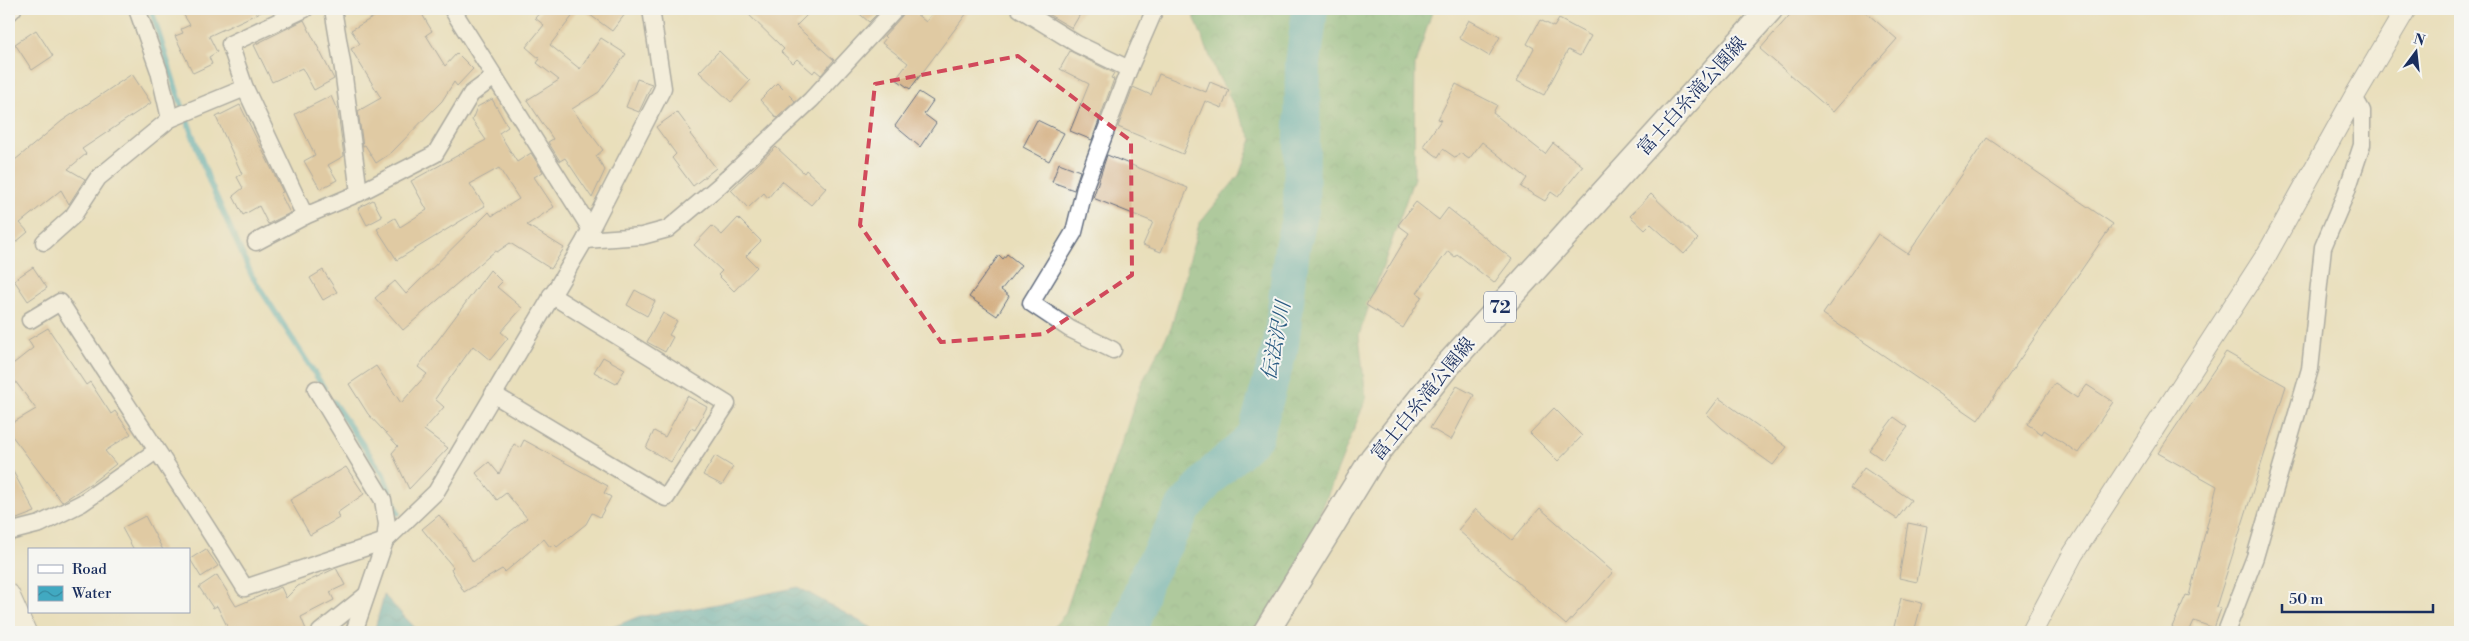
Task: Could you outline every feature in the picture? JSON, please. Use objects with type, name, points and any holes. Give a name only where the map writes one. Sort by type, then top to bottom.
[{"type":"main road","name":"富士白糸滝公園線","points":[[1266,632],[1373,458],[1410,410],[1770,9]]},
{"type":"street","points":[[9,13],[13,9]]},
{"type":"street","points":[[137,9],[159,71],[170,119]]},
{"type":"street","points":[[305,9],[230,44],[244,88],[305,216]]},
{"type":"street","points":[[333,9],[344,69],[359,193]]},
{"type":"street","points":[[452,9],[587,234]]},
{"type":"street","points":[[30,320],[60,302],[156,451],[178,479],[245,588],[385,541],[436,492],[587,234],[663,88],[651,9]]},
{"type":"street","points":[[587,234],[642,236],[668,229],[720,185],[811,100],[894,9]]},
{"type":"street","points":[[1020,9],[1077,44],[1129,69]]},
{"type":"street","points":[[1113,350],[1070,329],[1032,303],[1074,232],[1086,183],[1129,69],[1155,9]]},
{"type":"street","points":[[2032,632],[2073,554],[2267,254],[2354,97],[2406,9]]},
{"type":"street","points":[[256,242],[305,216],[359,193],[435,154],[471,94],[494,77]]},
{"type":"street","points":[[44,242],[73,216],[98,178],[170,119],[244,88]]},
{"type":"street","points":[[2226,632],[2255,557],[2310,369],[2323,247],[2346,193],[2362,145],[2362,111],[2354,97]]},
{"type":"street","points":[[493,394],[666,498],[727,404],[551,294]]},
{"type":"street","points":[[316,389],[384,500],[387,524],[385,541],[354,632]]},
{"type":"street","points":[[9,532],[40,524],[82,502],[156,451]]},
{"type":"street","points":[[9,594],[26,632]]},
{"type":"street","points":[[320,632],[365,596]]},
{"type":"highlighted area","points":[[1018,56],[1131,141],[1132,275],[1044,334],[941,342],[860,225],[875,84]]},
{"type":"green space","points":[[1191,9],[1433,9],[1415,65],[1414,178],[1359,335],[1366,399],[1287,597],[1255,632],[1049,632],[1065,614],[1141,384],[1171,328],[1199,224],[1239,175],[1252,139],[1216,72]]},
{"type":"water","points":[[798,587],[872,628],[864,632],[601,632],[637,617],[702,607]]},
{"type":"water","points":[[384,595],[419,632],[374,632]]},
{"type":"building","points":[[180,9],[267,9],[209,36],[217,52],[209,57],[212,64],[193,73],[175,36],[183,33],[181,29],[190,25]]},
{"type":"building","points":[[388,9],[419,9],[432,31],[426,35],[445,66],[457,53],[473,69],[457,86],[454,82],[442,101],[391,153],[376,163],[365,145],[363,146],[358,111],[381,98],[351,49],[360,44],[351,30]]},
{"type":"building","points":[[543,9],[578,9],[550,45],[580,69],[601,38],[626,54],[599,92],[572,109],[603,150],[596,156],[605,170],[592,198],[565,158],[560,161],[548,142],[553,139],[527,100],[559,80],[537,63],[540,59],[526,47],[544,25],[535,18]]},
{"type":"building","points":[[582,9],[629,9],[612,31]]},
{"type":"building","points":[[743,9],[813,9],[796,26],[834,60],[821,75],[815,70],[813,73],[797,59],[793,63],[781,52],[784,49]]},
{"type":"building","points":[[854,9],[882,9],[869,22]]},
{"type":"building","points":[[905,9],[910,9],[926,22],[935,9],[970,9],[910,89],[896,79],[908,63],[882,43],[886,38],[884,36],[902,16]]},
{"type":"building","points":[[1039,9],[1083,9],[1072,28]]},
{"type":"building","points":[[1795,9],[1862,9],[1897,39],[1833,112],[1760,49]]},
{"type":"building","points":[[1559,19],[1591,36],[1580,56],[1568,50],[1544,95],[1517,81],[1534,48],[1527,44],[1540,20],[1554,27]]},
{"type":"building","points":[[304,20],[334,79],[314,90],[302,68],[272,82],[254,45]]},
{"type":"building","points":[[1469,20],[1500,37],[1489,56],[1459,38]]},
{"type":"building","points":[[36,30],[53,56],[32,70],[15,44]]},
{"type":"building","points":[[719,51],[750,81],[731,102],[699,72]]},
{"type":"building","points":[[1070,51],[1114,73],[1111,78],[1114,79],[1092,140],[1070,131],[1089,84],[1060,69]]},
{"type":"building","points":[[132,74],[151,103],[82,149],[86,154],[68,169],[85,179],[69,204],[61,190],[20,223],[28,232],[9,248],[9,165],[62,121]]},
{"type":"building","points":[[1159,74],[1206,92],[1210,82],[1229,90],[1222,108],[1205,101],[1183,154],[1118,127],[1133,87],[1151,95]]},
{"type":"building","points":[[637,79],[652,84],[639,112],[626,107]]},
{"type":"building","points":[[777,83],[795,101],[777,118],[760,100]]},
{"type":"building","points":[[1456,84],[1497,105],[1493,113],[1545,154],[1553,143],[1583,166],[1558,197],[1551,192],[1545,201],[1521,187],[1527,178],[1482,142],[1469,159],[1460,153],[1456,158],[1443,149],[1438,157],[1423,146],[1441,120],[1438,119]]},
{"type":"building","points":[[919,92],[933,101],[924,114],[936,123],[920,147],[895,126]]},
{"type":"building","points":[[331,96],[338,112],[344,156],[328,165],[337,180],[320,189],[304,161],[315,155],[295,114]]},
{"type":"building","points":[[492,99],[508,127],[499,133],[517,162],[531,153],[543,172],[534,177],[554,207],[527,225],[564,248],[551,269],[510,243],[497,252],[495,251],[403,330],[375,298],[395,281],[406,294],[489,212],[492,216],[519,199],[499,168],[470,184],[485,206],[397,260],[377,229],[395,218],[400,227],[427,210],[411,181],[486,140],[472,120],[477,107]]},
{"type":"building","points":[[240,105],[283,192],[280,193],[290,213],[268,224],[259,206],[243,215],[233,196],[243,188],[237,177],[242,174],[216,117]]},
{"type":"building","points":[[677,112],[692,132],[690,134],[716,168],[693,186],[672,158],[676,154],[656,127]]},
{"type":"building","points":[[1037,120],[1064,133],[1049,161],[1023,147]]},
{"type":"building","points":[[1987,138],[2113,224],[1978,420],[1823,314],[1878,234],[1908,254]]},
{"type":"building","points":[[776,147],[804,173],[806,170],[826,188],[811,205],[782,181],[768,198],[764,193],[748,208],[731,190]]},
{"type":"building","points":[[1107,155],[1188,188],[1161,252],[1143,245],[1153,222],[1093,198]]},
{"type":"building","points":[[1059,163],[1080,171],[1074,190],[1052,182]]},
{"type":"building","points":[[1651,194],[1698,239],[1684,254],[1651,224],[1645,230],[1630,216]]},
{"type":"building","points":[[373,200],[382,217],[367,225],[358,208]]},
{"type":"building","points":[[1416,202],[1439,220],[1448,208],[1512,259],[1494,283],[1457,254],[1455,257],[1448,251],[1417,293],[1422,296],[1403,328],[1366,305],[1409,233],[1398,225]]},
{"type":"building","points":[[738,218],[761,241],[746,256],[757,267],[734,291],[718,275],[722,271],[694,245],[712,226],[722,235]]},
{"type":"building","points":[[1007,254],[1021,265],[1001,290],[1009,296],[997,316],[969,297],[999,255],[1003,259]]},
{"type":"building","points":[[33,267],[47,288],[28,301],[14,280]]},
{"type":"building","points":[[323,270],[337,292],[323,300],[310,278]]},
{"type":"building","points":[[490,270],[502,282],[497,287],[522,308],[501,332],[508,338],[490,360],[473,346],[435,399],[444,407],[424,430],[448,448],[409,489],[392,453],[398,446],[368,414],[349,384],[376,366],[401,403],[427,374],[418,367]]},
{"type":"building","points":[[635,290],[655,301],[647,316],[627,305]]},
{"type":"building","points":[[663,313],[677,321],[669,335],[673,337],[665,352],[647,342]]},
{"type":"building","points":[[48,328],[86,385],[90,382],[111,414],[115,411],[131,434],[105,451],[116,464],[62,502],[9,432],[9,425],[36,409],[9,373],[9,367],[33,348],[28,340]]},
{"type":"building","points":[[2226,352],[2286,386],[2216,607],[2221,609],[2214,628],[2194,621],[2189,632],[2183,632],[2172,627],[2186,595],[2189,596],[2217,486],[2158,453]]},
{"type":"building","points":[[603,357],[625,369],[616,384],[594,372]]},
{"type":"building","points":[[2055,383],[2077,398],[2087,385],[2113,402],[2078,453],[2044,430],[2042,434],[2027,424]]},
{"type":"building","points":[[1457,386],[1474,395],[1451,440],[1430,428]]},
{"type":"building","points":[[687,396],[707,407],[695,430],[691,428],[671,462],[646,448],[654,431],[665,437]]},
{"type":"building","points":[[1719,398],[1787,447],[1773,465],[1722,428],[1707,414]]},
{"type":"building","points":[[1554,408],[1582,436],[1558,461],[1530,433]]},
{"type":"building","points":[[1894,417],[1908,427],[1883,460],[1869,450]]},
{"type":"building","points":[[524,440],[608,486],[604,493],[611,497],[600,517],[592,513],[586,524],[557,547],[554,544],[550,547],[544,539],[505,572],[502,569],[464,592],[451,569],[453,567],[422,529],[439,515],[460,541],[473,562],[527,518],[506,493],[497,500],[476,473],[489,462],[499,474],[514,444],[520,448]]},
{"type":"building","points":[[715,456],[733,467],[722,485],[703,475]]},
{"type":"building","points":[[9,464],[35,512],[9,522]]},
{"type":"building","points":[[346,467],[364,494],[337,513],[339,518],[310,535],[290,500]]},
{"type":"building","points":[[1864,468],[1911,500],[1897,519],[1850,488]]},
{"type":"building","points":[[1540,508],[1613,572],[1566,625],[1458,530],[1476,509],[1512,540]]},
{"type":"building","points":[[145,516],[162,548],[133,548],[122,528]]},
{"type":"building","points":[[1908,523],[1927,527],[1917,582],[1899,578]]},
{"type":"building","points":[[206,549],[218,566],[201,577],[190,559]]},
{"type":"building","points":[[336,568],[345,585],[330,592],[334,600],[301,617],[307,632],[230,632],[217,606],[213,608],[199,587],[217,575],[236,606],[281,587],[286,598],[298,586]]},
{"type":"building","points":[[1901,598],[1922,603],[1914,632],[1894,627]]},
{"type":"waterway","points":[[151,9],[177,92],[210,183],[252,276],[324,388]]},
{"type":"waterway","name":"伝法沢川","points":[[1129,632],[1145,581],[1184,507],[1215,472],[1255,436],[1281,345],[1292,248],[1301,211],[1303,64],[1310,9]]},
{"type":"waterway","points":[[333,402],[383,474],[398,513]]}]
